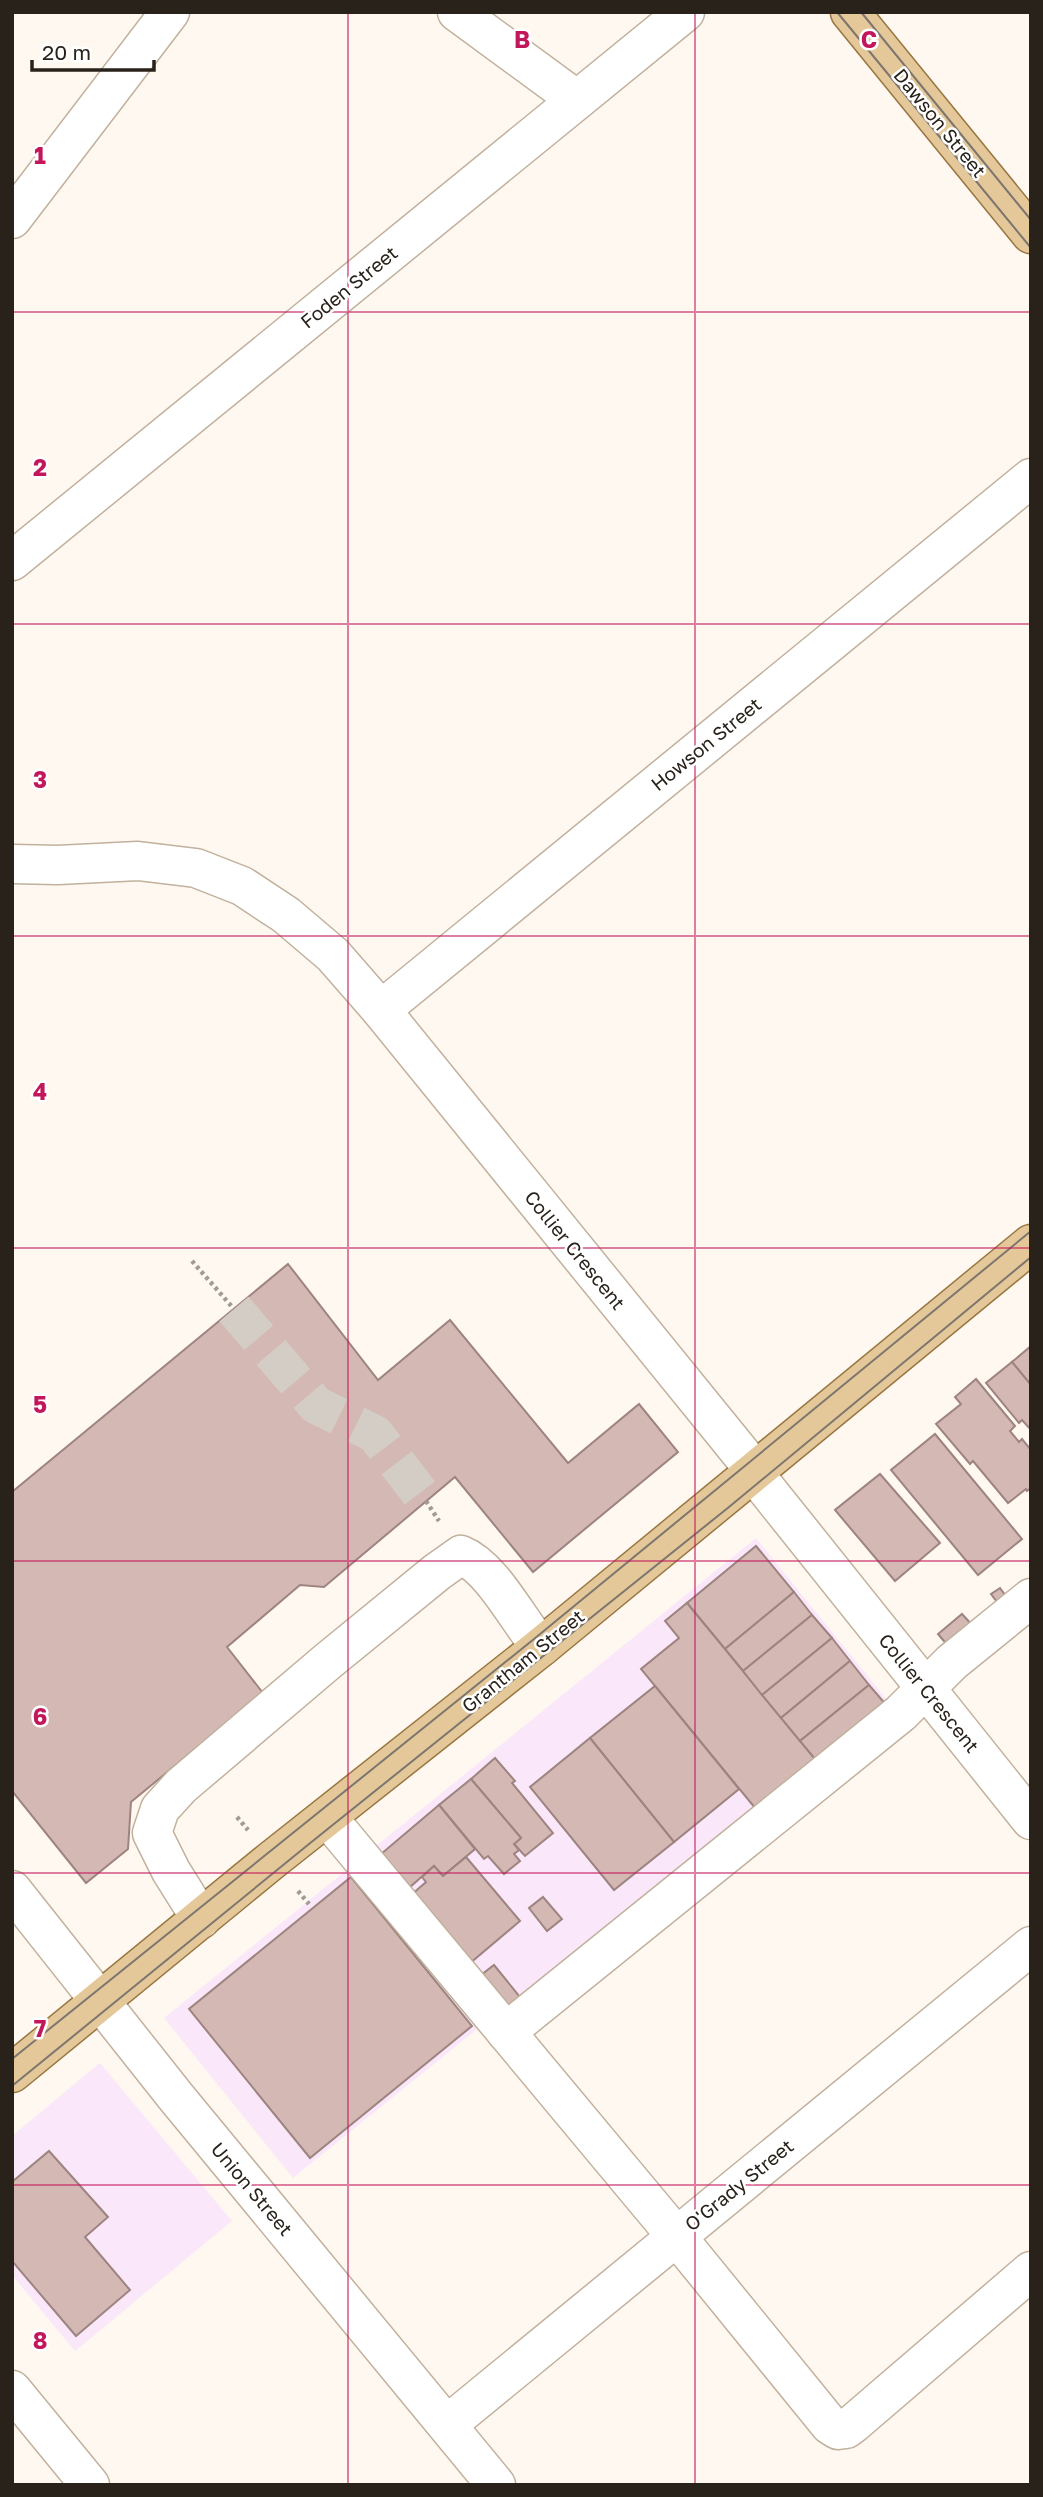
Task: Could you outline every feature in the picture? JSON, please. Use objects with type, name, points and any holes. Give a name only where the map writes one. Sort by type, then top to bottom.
[{"type":"main road","name":"Dawson Street","points":[[849,12],[1031,234]]},
{"type":"main road","name":"Grantham Street","points":[[12,2073],[541,1647],[1031,1244]]},
{"type":"street","points":[[12,219],[170,12]]},
{"type":"street","points":[[457,12],[577,100]]},
{"type":"street","name":"Foden Street","points":[[12,561],[685,12]]},
{"type":"street","name":"Howson Street","points":[[381,1010],[1031,478]]},
{"type":"street","name":"Collier Crescent","points":[[12,864],[138,861],[196,868],[242,886],[286,915],[333,955],[381,1010],[1031,1819]]},
{"type":"street","points":[[201,1919],[171,1871],[152,1833],[160,1809],[231,1743],[459,1555],[478,1565],[541,1647]]},
{"type":"street","points":[[506,2032],[907,1708],[952,1662],[1031,1598]]},
{"type":"street","points":[[327,1817],[677,2236],[830,2425],[838,2430],[846,2429],[854,2423],[1031,2271]]},
{"type":"street","name":"Union Street","points":[[12,1890],[176,2098],[496,2485]]},
{"type":"street","name":"O'Grady Street","points":[[448,2424],[1031,1947]]},
{"type":"street","points":[[12,2390],[75,2480]]},
{"type":"path","points":[[192,1261],[234,1309]]},
{"type":"shaded area","points":[[756,1538],[896,1711],[508,2026],[497,2013],[293,2178],[164,2018]]},
{"type":"shaded area","points":[[100,2063],[232,2221],[75,2351],[12,2275],[12,2136]]},
{"type":"building","points":[[288,1264],[378,1380],[450,1320],[568,1463],[639,1404],[678,1452],[533,1572],[455,1477],[324,1587],[300,1585],[227,1647],[263,1693],[131,1802],[128,1849],[86,1883],[12,1791],[12,1492]]},
{"type":"building","points":[[1031,1346],[1031,1385],[1012,1362]]},
{"type":"building","points":[[1012,1362],[1031,1385],[1031,1430],[1022,1420],[1019,1423],[986,1383]]},
{"type":"building","points":[[976,1379],[1015,1426],[1010,1431],[1019,1442],[1022,1439],[1031,1450],[1031,1488],[1008,1503],[973,1461],[970,1464],[936,1424],[961,1404],[955,1397]]},
{"type":"building","points":[[935,1434],[1022,1539],[978,1575],[891,1470]]},
{"type":"building","points":[[880,1474],[940,1543],[895,1581],[835,1510]]},
{"type":"building","points":[[756,1546],[794,1592],[725,1649],[687,1603]]},
{"type":"building","points":[[1000,1588],[1008,1599],[1000,1606],[991,1594]]},
{"type":"building","points":[[794,1592],[812,1615],[743,1671],[725,1649]]},
{"type":"building","points":[[687,1603],[820,1765],[760,1814],[641,1669],[679,1638],[665,1621]]},
{"type":"building","points":[[962,1614],[974,1627],[949,1647],[938,1634]]},
{"type":"building","points":[[812,1615],[832,1638],[762,1695],[743,1671]]},
{"type":"building","points":[[832,1638],[850,1661],[781,1718],[762,1695]]},
{"type":"building","points":[[850,1661],[869,1685],[800,1741],[781,1718]]},
{"type":"building","points":[[869,1685],[888,1707],[820,1765],[800,1741]]},
{"type":"building","points":[[655,1686],[739,1789],[674,1842],[590,1738]]},
{"type":"building","points":[[590,1738],[674,1842],[614,1890],[530,1787]]},
{"type":"building","points":[[495,1758],[553,1833],[525,1856],[514,1844],[521,1838],[471,1779]]},
{"type":"building","points":[[471,1779],[521,1838],[514,1844],[519,1850],[514,1854],[520,1861],[504,1874],[488,1856],[484,1859],[439,1805]]},
{"type":"building","points":[[439,1805],[475,1849],[443,1876],[434,1866],[410,1887],[381,1854]]},
{"type":"building","points":[[466,1857],[520,1921],[469,1964],[411,1895],[426,1882],[422,1877],[434,1866],[443,1876]]},
{"type":"building","points":[[351,1877],[472,2026],[310,2158],[189,2009]]},
{"type":"building","points":[[543,1897],[562,1919],[547,1931],[529,1908]]},
{"type":"building","points":[[494,1965],[520,1997],[503,2011],[476,1979]]},
{"type":"building","points":[[49,2151],[108,2217],[85,2237],[130,2290],[76,2336],[12,2261],[12,2182]]},
{"type":"tunnel","points":[[234,1309],[316,1405],[375,1434],[426,1501]]},
{"type":"tram line","points":[[837,12],[1031,248]]},
{"type":"tram line","points":[[861,12],[1031,220]]},
{"type":"tram line","points":[[12,2059],[534,1639],[1031,1231]]},
{"type":"tram line","points":[[12,2086],[729,1507],[1031,1257]]}]
